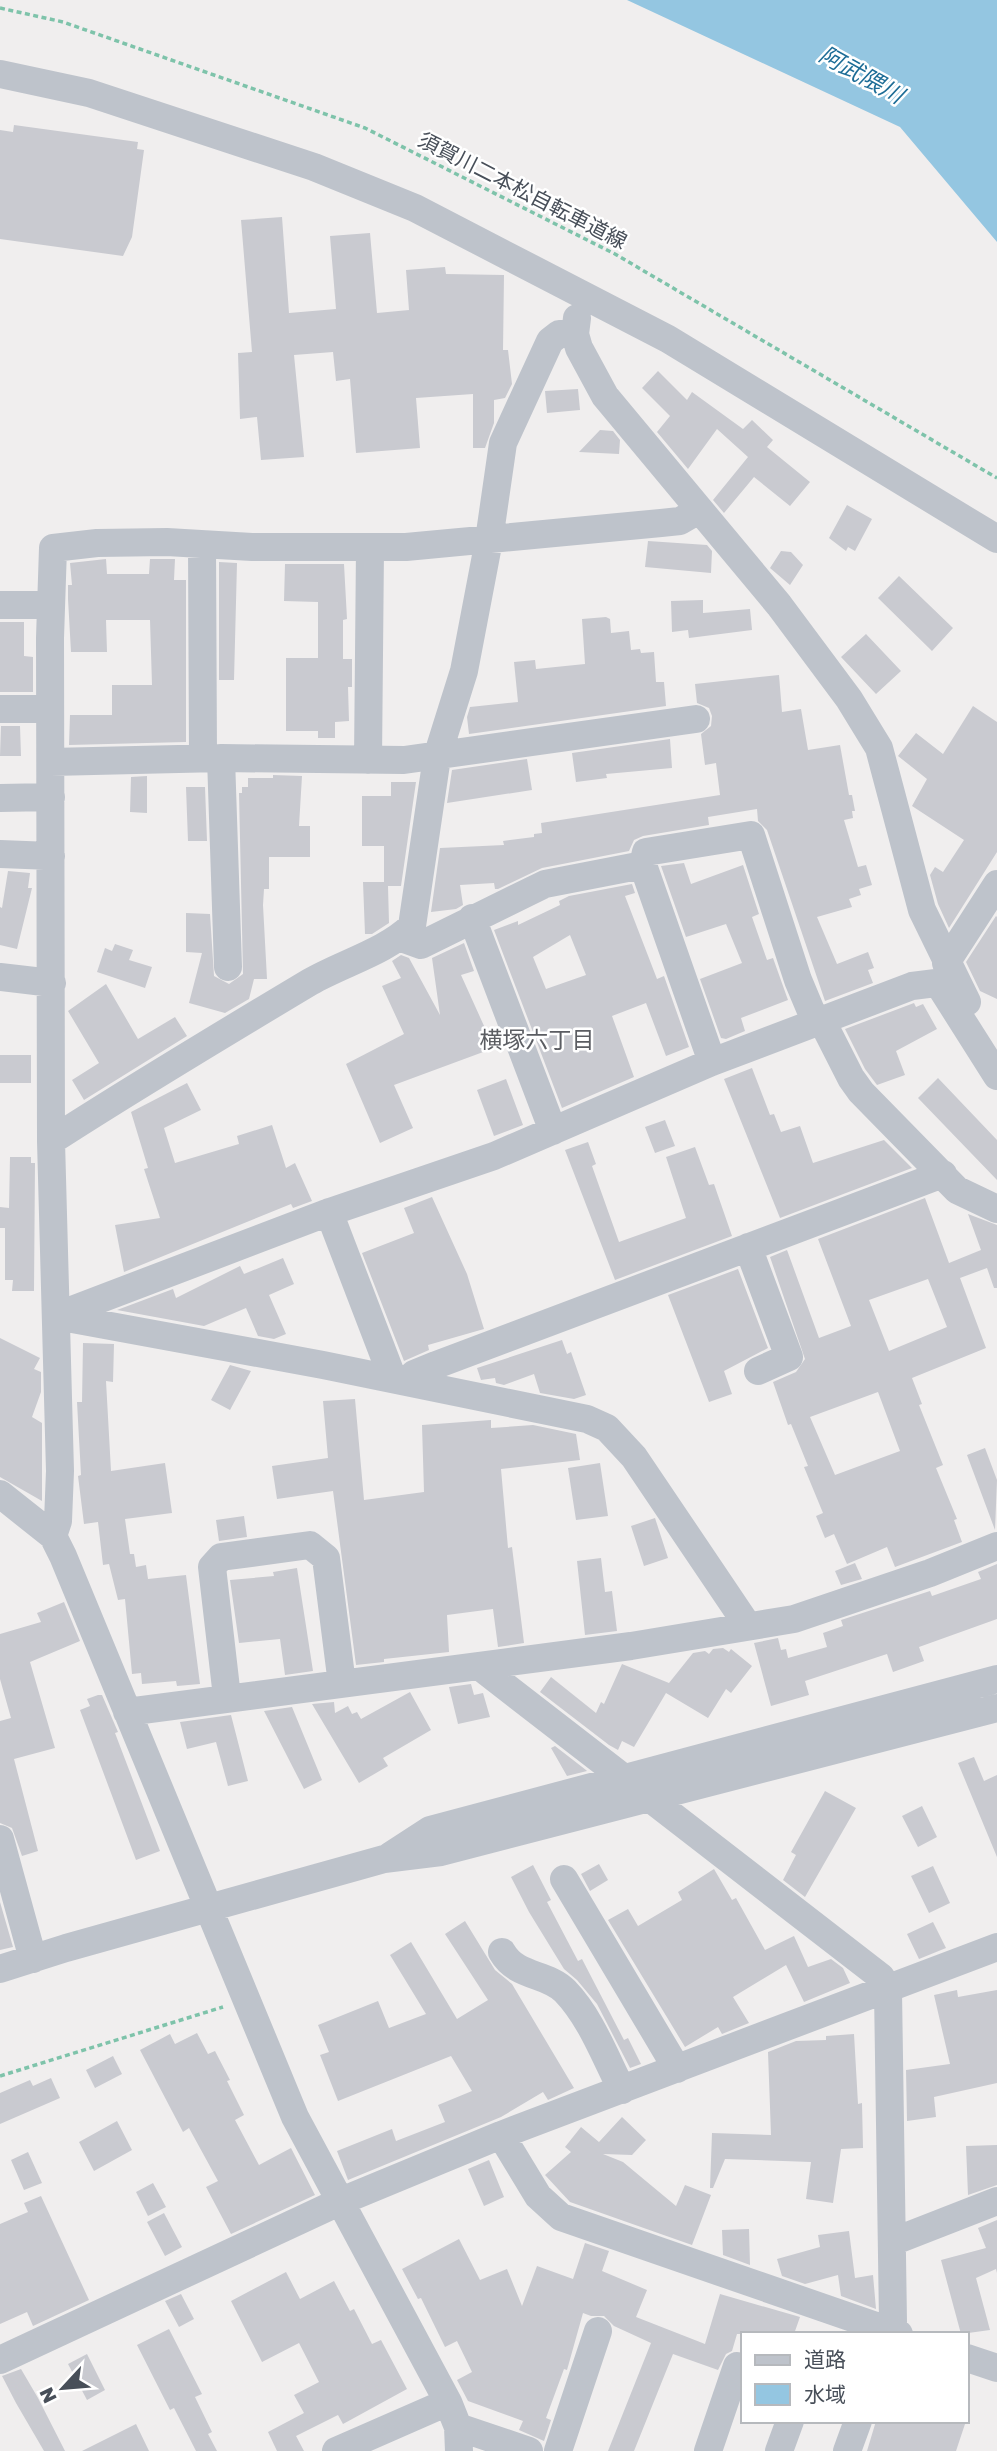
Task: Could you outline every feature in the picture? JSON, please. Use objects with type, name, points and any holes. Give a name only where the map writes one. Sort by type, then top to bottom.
[{"type":"street","points":[[0,74],[89,93],[314,167],[415,208],[592,299],[760,392],[997,539]]},
{"type":"street","points":[[592,299],[575,321],[575,334],[605,396],[724,537],[822,662],[879,748],[922,910],[946,963],[997,1049]]},
{"type":"street","points":[[51,1141],[314,980],[398,937],[412,926],[437,757],[464,671],[489,540],[499,464],[507,433],[550,341],[559,334],[575,334]]},
{"type":"street","points":[[53,1536],[58,1521],[60,1471],[51,1141],[50,605],[53,548],[97,542],[370,548],[489,540],[680,521],[699,510]]},
{"type":"street","points":[[202,545],[212,758],[228,967]]},
{"type":"street","points":[[368,760],[370,548]]},
{"type":"street","points":[[0,605],[50,605]]},
{"type":"street","points":[[0,709],[50,709]]},
{"type":"street","points":[[51,762],[212,758],[368,760],[437,757],[696,719]]},
{"type":"street","points":[[0,799],[51,797]]},
{"type":"street","points":[[712,1062],[643,865],[646,852],[751,835],[798,980],[850,1078],[964,1195],[997,1209]]},
{"type":"street","points":[[0,854],[51,856]]},
{"type":"street","points":[[398,937],[421,945],[545,884],[643,865]]},
{"type":"street","points":[[946,963],[997,884]]},
{"type":"street","points":[[472,918],[552,1131]]},
{"type":"street","points":[[0,977],[52,983]]},
{"type":"street","points":[[56,1316],[329,1212],[494,1156],[712,1062],[912,986],[936,983],[997,1076]]},
{"type":"street","points":[[400,1380],[943,1174]]},
{"type":"street","points":[[329,1212],[400,1380]]},
{"type":"street","points":[[748,1247],[789,1357],[758,1371]]},
{"type":"street","points":[[56,1316],[400,1380],[587,1419],[607,1427],[649,1477],[748,1626]]},
{"type":"street","points":[[0,1493],[53,1536],[295,2117],[455,2427]]},
{"type":"street","points":[[227,1697],[212,1567],[221,1557],[310,1545],[326,1558],[342,1684]]},
{"type":"street","points":[[127,1712],[479,1666],[794,1619],[930,1573],[997,1546]]},
{"type":"street","points":[[479,1666],[880,1977],[888,1990],[893,2332]]},
{"type":"street","points":[[384,1859],[430,1830],[626,1780],[997,1679]]},
{"type":"street","points":[[0,1969],[384,1859],[441,1852],[997,1707]]},
{"type":"street","points":[[0,1839],[33,1959]]},
{"type":"street","points":[[564,1879],[677,2069]]},
{"type":"street","points":[[0,2360],[340,2202],[501,2135],[997,1947]]},
{"type":"street","points":[[502,1952],[512,1967],[563,1990],[582,2013],[622,2090]]},
{"type":"street","points":[[501,2135],[538,2196],[561,2217],[825,2322],[887,2332]]},
{"type":"street","points":[[892,2242],[997,2201]]},
{"type":"street","points":[[558,2451],[598,2332]]},
{"type":"street","points":[[969,2359],[997,2368]]},
{"type":"street","points":[[708,2451],[737,2366]]},
{"type":"street","points":[[779,2451],[789,2423]]},
{"type":"street","points":[[847,2451],[857,2423]]},
{"type":"street","points":[[336,2451],[455,2427],[529,2451]]},
{"type":"path","name":"須賀川二本松自転車道線","points":[[0,8],[63,22],[365,128],[615,254],[997,478]]},
{"type":"path","points":[[0,2076],[245,2001]]},
{"type":"water","name":"阿武隈川","points":[[627,0],[997,0],[997,242],[900,127]]},
{"type":"building","points":[[14,125],[138,142],[137,149],[144,150],[132,237],[123,256],[0,239],[0,130],[13,132]]},
{"type":"building","points":[[282,217],[289,313],[336,309],[330,236],[370,233],[377,313],[409,310],[406,270],[445,267],[446,274],[504,275],[503,350],[508,350],[512,384],[505,398],[494,400],[494,423],[485,448],[473,448],[473,394],[416,398],[420,448],[356,453],[350,379],[336,381],[333,352],[294,355],[304,457],[261,460],[257,417],[240,419],[238,353],[252,352],[241,220]]},
{"type":"building","points":[[658,371],[687,400],[692,392],[743,429],[752,420],[773,440],[767,447],[810,482],[790,506],[754,477],[724,513],[713,500],[748,457],[717,429],[688,469],[657,432],[670,416],[642,388]]},
{"type":"building","points":[[578,389],[580,410],[547,413],[545,391]]},
{"type":"building","points":[[600,430],[613,431],[620,440],[619,454],[579,452]]},
{"type":"building","points":[[847,505],[872,519],[855,551],[848,547],[846,551],[829,538]]},
{"type":"building","points":[[648,541],[707,545],[712,551],[711,573],[645,567]]},
{"type":"building","points":[[781,551],[791,552],[803,565],[790,585],[770,568]]},
{"type":"building","points":[[106,559],[107,574],[149,574],[150,559],[175,559],[174,580],[186,580],[186,742],[69,745],[70,715],[112,715],[112,685],[152,685],[150,620],[106,620],[107,652],[71,652],[68,599],[68,585],[72,585],[70,563]]},
{"type":"building","points":[[219,562],[237,563],[234,680],[219,680]]},
{"type":"building","points":[[285,564],[344,564],[347,619],[343,620],[343,659],[352,659],[352,687],[348,687],[349,721],[335,722],[335,738],[318,738],[318,731],[286,731],[286,658],[318,658],[318,602],[284,601]]},
{"type":"building","points":[[899,576],[953,628],[932,651],[878,598]]},
{"type":"building","points":[[703,600],[703,613],[750,609],[752,630],[689,638],[688,630],[672,632],[671,601]]},
{"type":"building","points":[[582,619],[610,619],[611,633],[629,631],[631,650],[640,649],[641,653],[654,652],[656,682],[664,682],[666,706],[469,734],[467,717],[470,707],[518,702],[514,662],[535,660],[536,669],[585,664]]},
{"type":"building","points":[[0,622],[24,622],[24,656],[33,657],[33,692],[0,692]]},
{"type":"building","points":[[866,634],[901,671],[876,694],[841,657]]},
{"type":"building","points":[[779,675],[782,712],[801,709],[808,750],[840,745],[849,795],[852,795],[855,811],[852,811],[853,818],[844,820],[858,867],[866,865],[872,885],[859,889],[861,895],[849,899],[852,907],[817,917],[837,964],[868,952],[874,968],[868,970],[873,983],[825,1001],[767,830],[758,821],[757,809],[708,817],[709,825],[643,836],[634,840],[629,851],[542,868],[498,889],[495,889],[494,883],[460,885],[463,905],[456,909],[431,912],[440,848],[504,845],[503,841],[534,837],[534,834],[542,833],[541,823],[720,795],[716,763],[705,765],[701,734],[711,726],[712,716],[709,708],[697,703],[695,684]]},
{"type":"building","points":[[973,706],[997,722],[997,852],[949,928],[938,904],[930,875],[935,867],[943,872],[964,840],[912,806],[927,779],[898,756],[916,733],[943,754]]},
{"type":"building","points":[[1,726],[20,726],[21,756],[0,756]]},
{"type":"building","points":[[670,739],[672,768],[606,774],[607,778],[576,782],[572,753]]},
{"type":"building","points":[[527,759],[532,790],[447,803],[452,770]]},
{"type":"building","points":[[273,775],[302,776],[299,826],[310,826],[310,857],[269,857],[269,889],[264,889],[263,905],[267,979],[254,979],[249,999],[225,1013],[189,1003],[202,953],[186,952],[186,913],[210,914],[214,976],[229,984],[243,974],[239,793],[242,793],[242,787],[248,787],[248,778],[273,778]]},
{"type":"building","points":[[147,776],[147,813],[130,812],[131,777]]},
{"type":"building","points":[[391,782],[416,782],[401,886],[388,886],[389,923],[372,934],[365,934],[363,882],[384,882],[384,846],[362,846],[362,796],[391,796]]},
{"type":"building","points":[[186,787],[205,787],[207,841],[188,841]]},
{"type":"building","points":[[684,863],[691,884],[743,865],[759,914],[752,917],[767,960],[773,958],[788,1000],[741,1018],[745,1031],[726,1039],[721,1038],[700,979],[742,963],[726,924],[686,937],[661,866]]},
{"type":"building","points":[[8,871],[30,873],[28,888],[32,888],[17,949],[0,945],[0,907],[2,908]]},
{"type":"building","points":[[632,884],[635,893],[625,896],[657,979],[664,976],[689,1047],[666,1056],[646,1003],[612,1016],[634,1077],[562,1108],[494,930],[518,921],[518,925],[560,905],[559,901],[569,896]],"holes":[[[570,935],[586,975],[546,989],[533,957]]]},
{"type":"building","points":[[996,916],[997,999],[980,991],[966,962]]},
{"type":"building","points":[[464,943],[474,971],[461,975],[494,1048],[394,1085],[413,1128],[380,1143],[346,1064],[404,1034],[382,986],[401,978],[392,961],[401,955],[409,958],[440,1015],[432,958]]},
{"type":"building","points":[[115,944],[133,950],[129,960],[152,967],[145,988],[97,972],[105,948],[112,951]]},
{"type":"building","points":[[106,984],[138,1039],[175,1017],[187,1036],[84,1100],[72,1080],[99,1063],[68,1011]]},
{"type":"building","points":[[914,1003],[916,1007],[923,1004],[937,1029],[896,1051],[905,1075],[877,1085],[865,1069],[845,1029]]},
{"type":"building","points":[[0,1055],[31,1055],[31,1083],[0,1083]]},
{"type":"building","points":[[752,1068],[770,1115],[774,1114],[781,1132],[800,1126],[813,1163],[884,1140],[912,1168],[780,1218],[724,1079]]},
{"type":"building","points":[[938,1078],[997,1140],[997,1180],[918,1098]]},
{"type":"building","points":[[506,1079],[523,1125],[494,1136],[477,1090]]},
{"type":"building","points":[[187,1083],[201,1110],[164,1128],[175,1163],[239,1144],[237,1136],[272,1125],[286,1168],[295,1163],[312,1201],[293,1208],[291,1204],[124,1272],[115,1225],[160,1218],[144,1169],[148,1168],[131,1112]]},
{"type":"building","points":[[665,1120],[675,1146],[655,1153],[645,1127]]},
{"type":"building","points":[[588,1142],[596,1164],[592,1166],[619,1242],[686,1218],[666,1157],[695,1147],[709,1185],[714,1184],[732,1236],[615,1280],[565,1150]]},
{"type":"building","points":[[10,1157],[31,1157],[31,1163],[35,1163],[34,1291],[12,1291],[13,1280],[5,1280],[5,1228],[0,1228],[0,1207],[9,1208]]},
{"type":"building","points":[[432,1197],[467,1274],[484,1329],[428,1345],[429,1350],[404,1361],[362,1253],[414,1233],[404,1208]]},
{"type":"building","points":[[925,1198],[949,1263],[981,1250],[968,1214],[997,1225],[997,1288],[994,1288],[987,1268],[960,1278],[986,1348],[912,1378],[922,1404],[919,1405],[943,1465],[936,1468],[957,1519],[954,1520],[962,1542],[895,1567],[887,1547],[847,1564],[834,1534],[825,1538],[816,1516],[823,1513],[804,1467],[808,1466],[791,1424],[788,1425],[773,1382],[796,1372],[805,1359],[770,1257],[787,1250],[819,1338],[851,1326],[818,1239]],"holes":[[[928,1279],[947,1327],[889,1351],[869,1300]],[[878,1392],[900,1451],[835,1475],[810,1417]]]},
{"type":"building","points":[[283,1258],[294,1284],[269,1295],[286,1334],[274,1339],[258,1336],[246,1308],[204,1326],[117,1310],[173,1289],[176,1298],[240,1266],[244,1274]]},
{"type":"building","points":[[738,1269],[768,1348],[724,1371],[732,1394],[709,1402],[668,1295]]},
{"type":"building","points":[[0,1338],[40,1358],[34,1369],[41,1372],[41,1392],[32,1417],[42,1423],[42,1501],[0,1477]]},
{"type":"building","points":[[562,1340],[567,1354],[571,1352],[586,1395],[574,1399],[540,1393],[534,1374],[504,1385],[496,1383],[495,1378],[481,1380],[477,1368]]},
{"type":"building","points":[[83,1343],[114,1344],[113,1382],[106,1381],[111,1471],[165,1463],[172,1513],[125,1519],[130,1554],[134,1554],[136,1567],[146,1565],[148,1579],[186,1575],[200,1684],[177,1686],[176,1681],[142,1684],[141,1673],[132,1674],[125,1599],[118,1600],[109,1564],[103,1565],[98,1522],[84,1524],[78,1476],[81,1475],[77,1402],[82,1402]]},
{"type":"building","points":[[230,1365],[251,1371],[230,1410],[211,1400]]},
{"type":"building","points":[[355,1399],[364,1500],[424,1492],[422,1425],[491,1420],[491,1428],[533,1425],[576,1434],[580,1460],[501,1469],[508,1548],[512,1547],[524,1643],[498,1647],[493,1609],[447,1615],[449,1652],[356,1665],[333,1491],[277,1499],[272,1466],[328,1458],[323,1401]]},
{"type":"building","points":[[985,1448],[997,1480],[995,1530],[967,1455]]},
{"type":"building","points":[[600,1463],[608,1516],[576,1520],[568,1468]]},
{"type":"building","points":[[244,1516],[247,1537],[219,1541],[216,1520]]},
{"type":"building","points":[[655,1518],[668,1558],[644,1566],[631,1526]]},
{"type":"building","points":[[601,1558],[605,1592],[612,1591],[617,1631],[585,1635],[577,1561]]},
{"type":"building","points":[[855,1563],[862,1579],[841,1585],[835,1571]]},
{"type":"building","points":[[997,1564],[997,1619],[919,1647],[924,1661],[893,1672],[887,1654],[805,1681],[809,1695],[771,1706],[754,1643],[778,1638],[781,1650],[786,1649],[788,1658],[827,1647],[823,1633],[843,1626],[841,1620],[930,1591],[932,1596],[981,1579],[978,1572]]},
{"type":"building","points":[[297,1568],[313,1671],[285,1675],[280,1639],[239,1643],[230,1580],[274,1576],[273,1572]]},
{"type":"building","points":[[64,1602],[80,1641],[30,1662],[55,1748],[14,1759],[38,1851],[22,1856],[12,1828],[0,1823],[0,1721],[11,1718],[0,1679],[0,1634],[41,1622],[37,1613]]},
{"type":"building","points":[[723,1648],[729,1652],[731,1649],[752,1666],[731,1693],[726,1689],[708,1718],[666,1693],[634,1747],[622,1741],[618,1750],[609,1745],[540,1692],[551,1677],[596,1713],[601,1702],[604,1704],[622,1664],[669,1683],[693,1653],[705,1651],[709,1654],[713,1649]]},
{"type":"building","points":[[471,1684],[474,1695],[483,1693],[490,1717],[458,1724],[449,1687]]},
{"type":"building","points":[[410,1692],[431,1730],[383,1758],[388,1766],[359,1783],[312,1704],[334,1702],[335,1713],[348,1706],[352,1714],[357,1712],[361,1719]]},
{"type":"building","points":[[102,1695],[118,1732],[115,1733],[160,1851],[136,1860],[80,1710],[90,1706],[87,1699]]},
{"type":"building","points":[[292,1707],[322,1780],[304,1789],[264,1711]]},
{"type":"building","points":[[231,1715],[248,1781],[228,1786],[216,1742],[187,1749],[180,1722]]},
{"type":"building","points":[[555,1746],[587,1771],[567,1776],[551,1748]]},
{"type":"building","points":[[974,1757],[984,1781],[997,1775],[997,1857],[958,1763]]},
{"type":"building","points":[[825,1791],[856,1808],[805,1897],[783,1880],[796,1855],[791,1852]]},
{"type":"building","points":[[922,1806],[937,1837],[918,1847],[902,1816]]},
{"type":"building","points":[[599,1864],[608,1880],[590,1891],[581,1874]]},
{"type":"building","points":[[533,1865],[551,1900],[547,1902],[578,1961],[582,1959],[624,2040],[628,2038],[641,2064],[630,2068],[597,2004],[564,1969],[529,1912],[511,1877]]},
{"type":"building","points":[[933,1866],[950,1903],[929,1913],[911,1876]]},
{"type":"building","points":[[714,1869],[732,1900],[736,1898],[765,1950],[794,1936],[808,1967],[831,1959],[843,1968],[850,1983],[804,2002],[786,1965],[733,1997],[749,2023],[722,2034],[718,2027],[685,2047],[608,1920],[628,1909],[638,1926],[682,1900],[678,1892]]},
{"type":"building","points":[[0,1902],[13,1947],[0,1950]]},
{"type":"building","points":[[465,1921],[495,1970],[512,1984],[574,2088],[548,2100],[543,2092],[501,2117],[348,2180],[337,2151],[392,2129],[396,2141],[445,2122],[438,2105],[472,2091],[451,2056],[338,2101],[320,2055],[329,2052],[318,2025],[378,2001],[389,2028],[426,2014],[390,1955],[411,1942],[457,2019],[488,2000],[445,1934]]},
{"type":"building","points":[[933,1922],[946,1948],[919,1959],[907,1934]]},
{"type":"building","points":[[957,1990],[958,1997],[997,1990],[997,2083],[934,2097],[936,2117],[907,2121],[906,2070],[950,2064],[934,1995]]},
{"type":"building","points":[[197,2033],[208,2054],[215,2051],[230,2080],[227,2081],[244,2115],[235,2120],[259,2165],[291,2148],[315,2195],[231,2234],[206,2187],[218,2181],[189,2128],[183,2132],[140,2050],[170,2034],[175,2044]]},
{"type":"building","points":[[854,2034],[858,2104],[862,2103],[863,2148],[841,2149],[833,2203],[806,2199],[811,2162],[725,2159],[713,2188],[710,2188],[712,2133],[771,2135],[768,2052],[796,2041],[826,2040],[826,2036]]},
{"type":"building","points":[[113,2056],[122,2074],[95,2088],[86,2070]]},
{"type":"building","points":[[51,2078],[60,2098],[0,2124],[0,2093],[30,2080],[33,2086]]},
{"type":"building","points":[[622,2117],[646,2140],[632,2155],[603,2154],[623,2162],[676,2206],[685,2185],[711,2195],[692,2245],[570,2202],[545,2175],[571,2152],[565,2147],[581,2127],[599,2142]]},
{"type":"building","points":[[117,2121],[132,2150],[94,2171],[79,2142]]},
{"type":"building","points":[[997,2145],[997,2185],[968,2195],[966,2146]]},
{"type":"building","points":[[28,2152],[42,2183],[24,2190],[11,2160]]},
{"type":"building","points":[[489,2160],[504,2197],[484,2206],[468,2169]]},
{"type":"building","points":[[153,2183],[166,2207],[148,2216],[136,2192]]},
{"type":"building","points":[[41,2196],[89,2300],[33,2326],[27,2312],[0,2324],[0,2224],[28,2212],[24,2203]]},
{"type":"building","points":[[164,2213],[182,2247],[165,2256],[147,2222]]},
{"type":"building","points":[[997,2220],[997,2273],[996,2269],[976,2278],[990,2330],[960,2332],[941,2260],[986,2248],[978,2228]]},
{"type":"building","points":[[749,2229],[750,2265],[723,2255],[722,2230]]},
{"type":"building","points":[[849,2231],[855,2278],[873,2275],[876,2309],[841,2296],[838,2275],[805,2284],[782,2276],[777,2259],[820,2247],[818,2235]]},
{"type":"building","points":[[459,2239],[480,2280],[507,2269],[522,2306],[537,2266],[573,2279],[585,2243],[609,2251],[602,2271],[647,2290],[636,2317],[705,2344],[720,2294],[800,2317],[795,2332],[737,2334],[732,2351],[726,2354],[718,2370],[673,2354],[634,2451],[608,2451],[651,2343],[614,2326],[604,2316],[583,2313],[567,2370],[564,2369],[546,2418],[551,2420],[544,2441],[519,2430],[523,2421],[468,2401],[457,2380],[472,2372],[457,2341],[445,2347],[421,2298],[418,2299],[402,2269]]},
{"type":"building","points":[[286,2272],[300,2299],[334,2281],[350,2311],[354,2309],[372,2344],[381,2340],[407,2389],[343,2424],[338,2415],[296,2436],[304,2451],[277,2451],[268,2432],[304,2413],[294,2395],[319,2382],[299,2343],[262,2362],[231,2301]]},
{"type":"building","points":[[181,2294],[194,2319],[179,2327],[165,2301]]},
{"type":"building","points":[[169,2329],[202,2394],[195,2397],[212,2432],[208,2434],[217,2451],[196,2451],[174,2408],[170,2410],[137,2345]]},
{"type":"building","points":[[87,2354],[105,2390],[87,2400],[68,2364]]},
{"type":"building","points":[[21,2369],[65,2451],[44,2451],[16,2403],[2,2376]]},
{"type":"building","points":[[875,2423],[965,2423],[956,2451],[867,2451]]},
{"type":"building","points":[[136,2424],[149,2451],[82,2451]]},
{"type":"district","name":"横塚六丁目","points":[[537,1039]]}]
